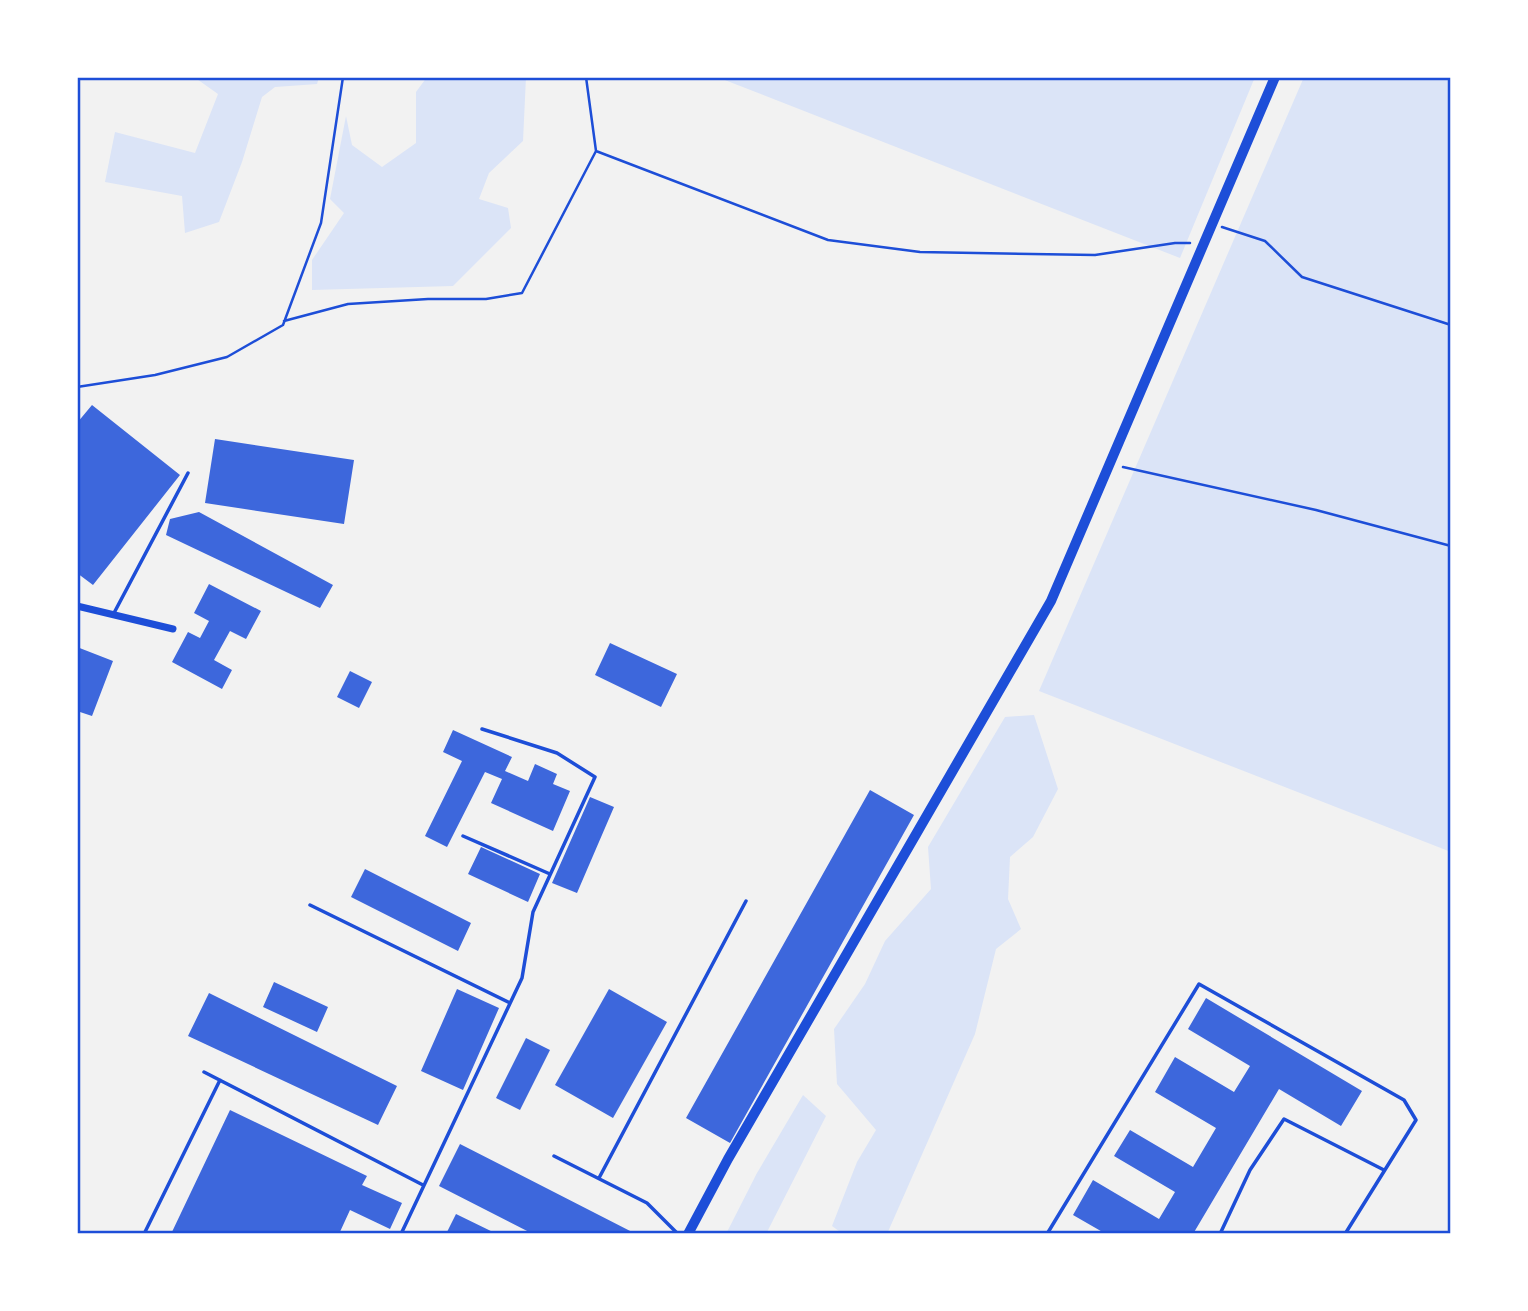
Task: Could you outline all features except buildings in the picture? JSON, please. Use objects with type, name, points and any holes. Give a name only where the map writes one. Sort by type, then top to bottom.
[{"type":"street","points":[[688,1234],[728,1159],[1051,601],[1275,77]]},
{"type":"street","points":[[77,606],[173,629]]},
{"type":"lane","points":[[113,615],[188,472]]},
{"type":"lane","points":[[401,1234],[522,978],[533,912],[595,777],[557,753],[482,729]]},
{"type":"lane","points":[[463,836],[550,874]]},
{"type":"lane","points":[[599,1178],[746,901]]},
{"type":"lane","points":[[310,905],[510,1003]]},
{"type":"lane","points":[[1047,1234],[1199,984],[1405,1100],[1416,1120],[1345,1234]]},
{"type":"lane","points":[[204,1072],[423,1185]]},
{"type":"lane","points":[[144,1234],[220,1080]]},
{"type":"lane","points":[[1220,1234],[1250,1170],[1284,1119],[1384,1170]]},
{"type":"lane","points":[[554,1156],[647,1203],[678,1234]]},
{"type":"path","points":[[77,387],[155,375],[227,357],[283,325],[321,223],[342,77]]},
{"type":"path","points":[[284,321],[348,304],[428,299],[486,299],[522,293],[596,150],[586,77]]},
{"type":"path","points":[[596,150],[828,240],[920,252],[1095,255],[1175,243],[1204,243]]},
{"type":"path","points":[[1212,223],[1265,241],[1302,277],[1451,325]]},
{"type":"path","points":[[1109,464],[1316,510],[1451,546]]},
{"type":"shaded area","points":[[194,77],[319,77],[317,84],[275,87],[262,97],[242,162],[219,222],[185,233],[182,196],[105,182],[115,132],[195,153],[218,94]]},
{"type":"shaded area","points":[[427,77],[526,77],[523,141],[489,173],[479,199],[508,208],[511,228],[453,286],[312,290],[312,260],[344,213],[330,199],[346,116],[352,145],[382,167],[416,143],[416,92]]},
{"type":"shaded area","points":[[717,77],[1255,77],[1180,258]]},
{"type":"shaded area","points":[[1304,77],[1451,77],[1451,852],[1039,691]]},
{"type":"shaded area","points":[[1034,715],[1058,789],[1033,837],[1010,857],[1008,899],[1021,929],[996,949],[975,1034],[887,1234],[843,1234],[832,1226],[857,1162],[876,1130],[837,1084],[834,1029],[865,984],[885,941],[931,889],[928,847],[1005,717]]},
{"type":"shaded area","points":[[803,1095],[826,1116],[766,1234],[726,1234],[757,1173]]}]
